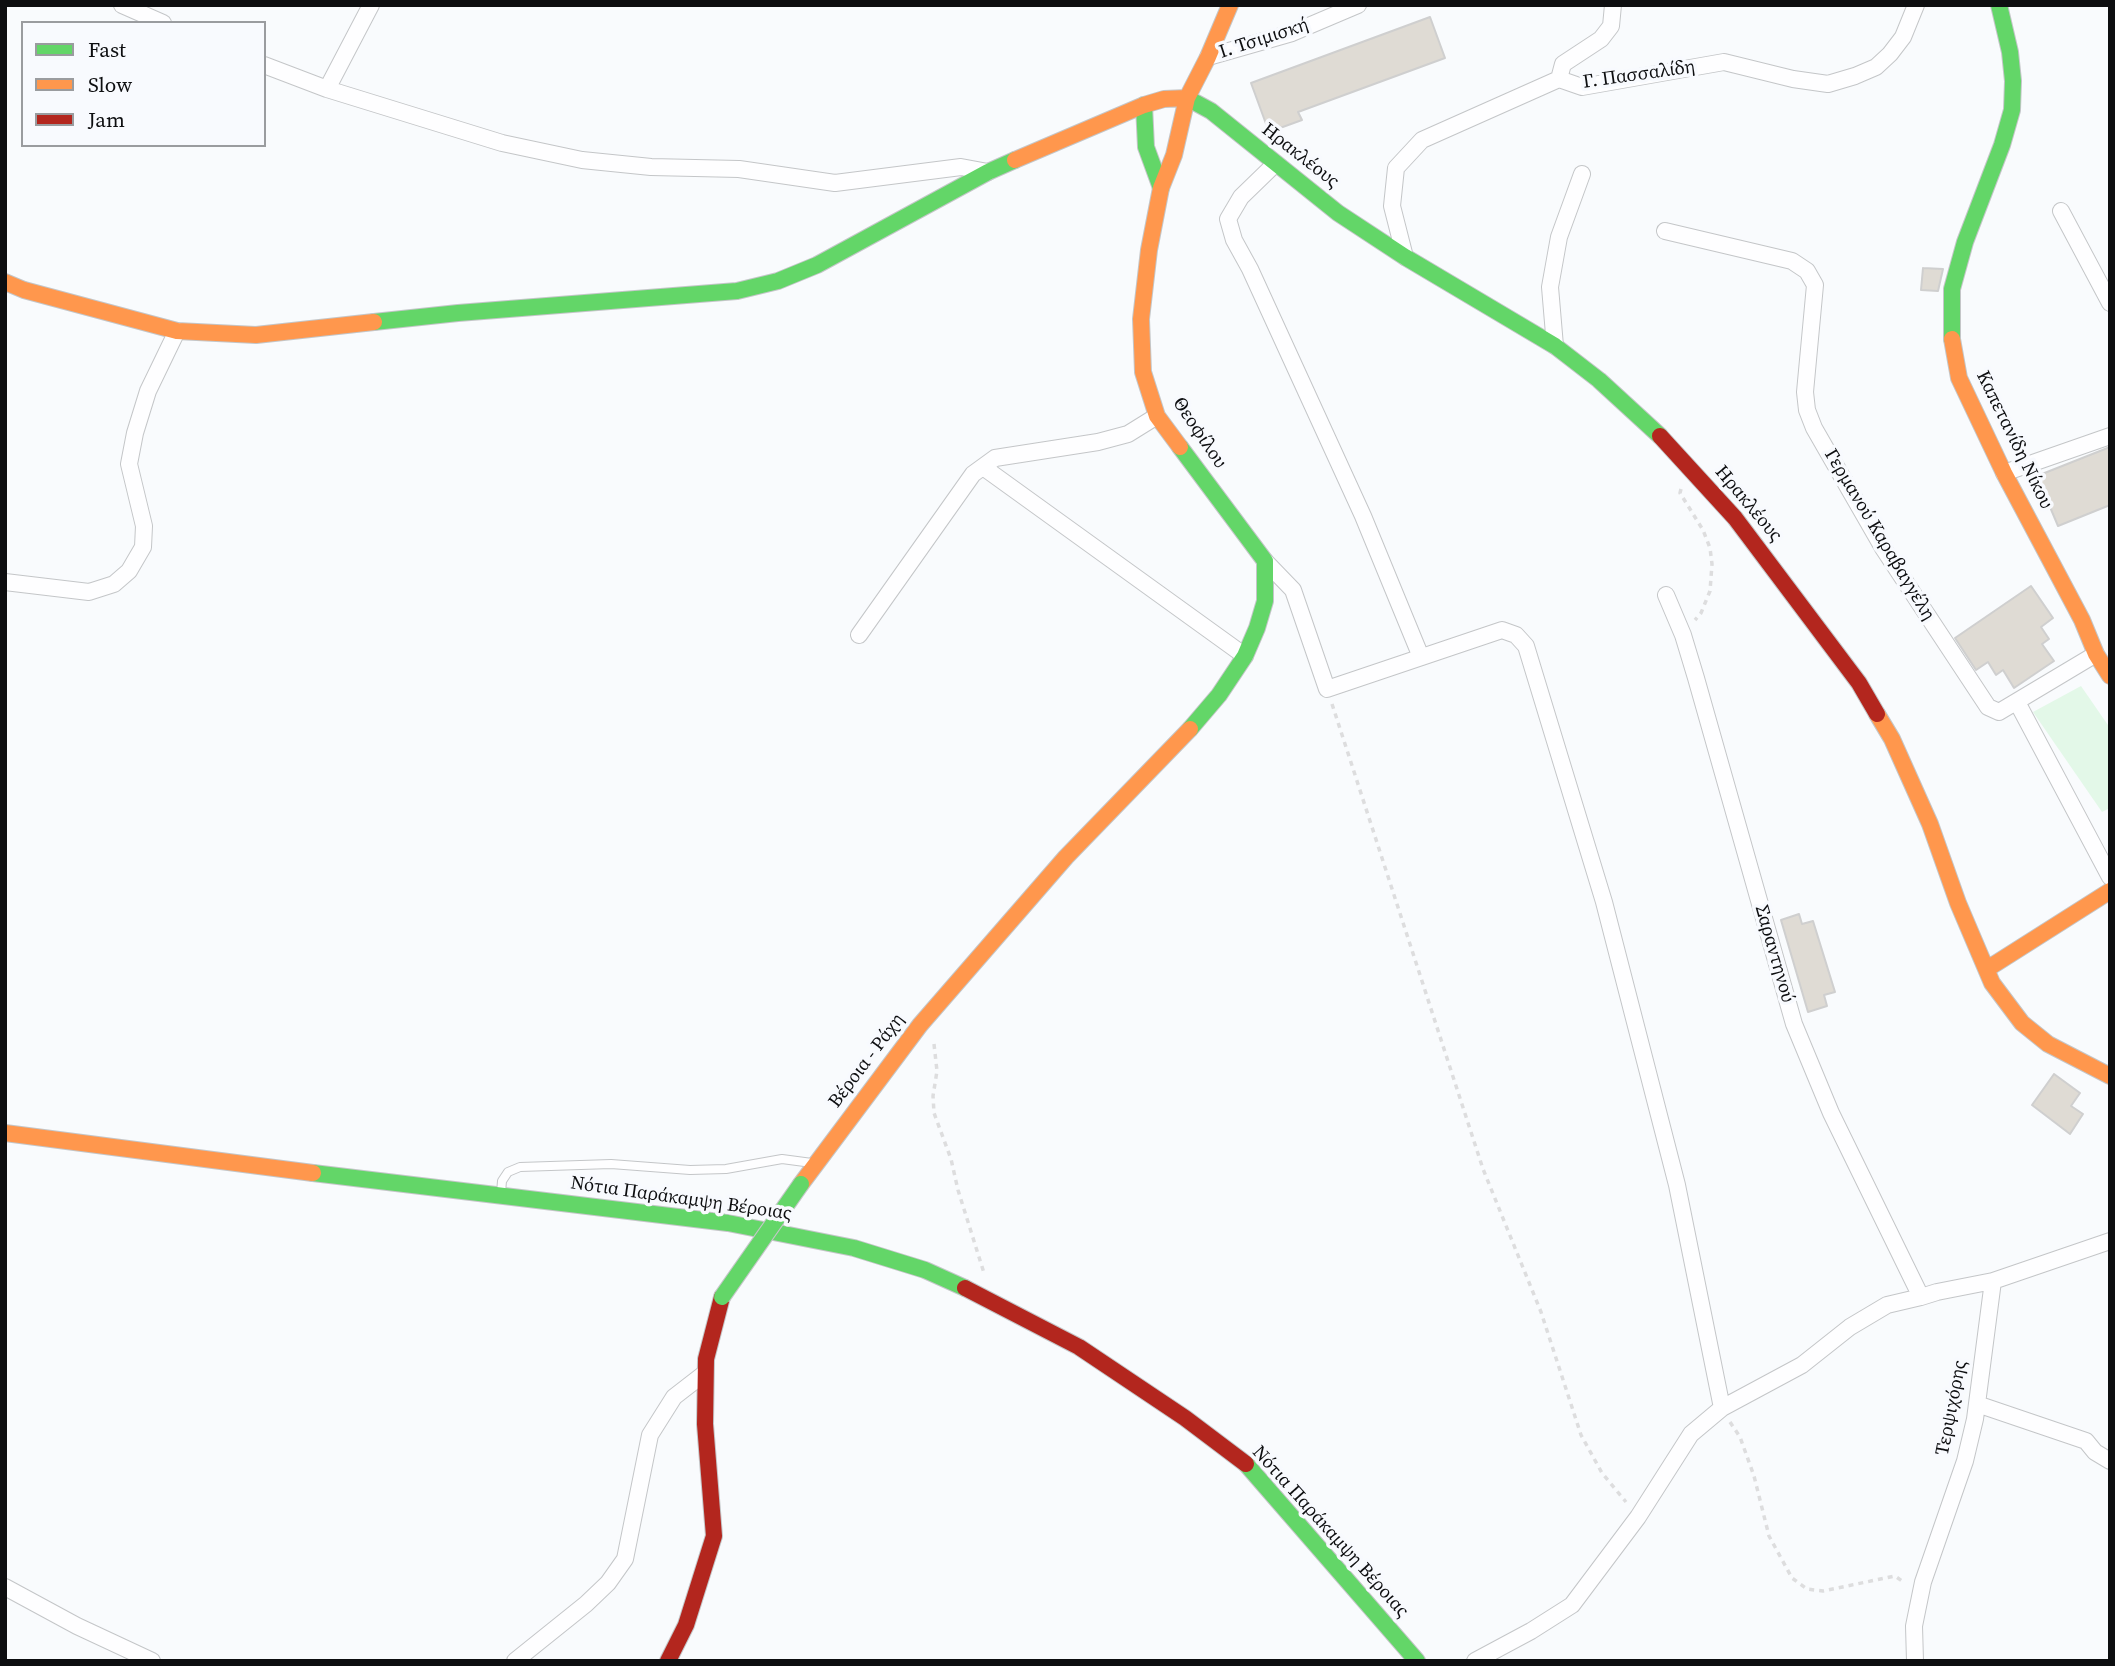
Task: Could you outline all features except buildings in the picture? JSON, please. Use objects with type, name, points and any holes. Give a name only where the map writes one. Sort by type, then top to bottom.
[{"type":"street","points":[[122,5],[158,21]]},
{"type":"street","points":[[327,89],[371,5]]},
{"type":"street","name":"Θεοφίλου","points":[[1230,5],[1187,98],[1174,155],[1161,188],[1149,250],[1141,319],[1143,372],[1157,416],[1265,561]]},
{"type":"street","name":"Ι. Τσιμισκή","points":[[1208,57],[1292,33],[1358,5]]},
{"type":"street","points":[[1559,79],[1563,64],[1601,39],[1611,26],[1613,5]]},
{"type":"street","name":"Γ. Πασσαλίδη","points":[[1405,257],[1392,206],[1396,168],[1422,140],[1559,79],[1582,87],[1724,62],[1794,79],[1828,83],[1855,76],[1876,67],[1903,37],[1916,5]]},
{"type":"street","name":"Καπετανίδη Νίκου","points":[[1999,5],[2010,52],[2012,110],[1965,242],[1952,289],[1952,340],[1959,378],[2004,473],[2096,654],[2110,676]]},
{"type":"street","points":[[266,66],[327,89],[502,143],[582,160],[651,167],[739,169],[835,183],[961,167],[988,172]]},
{"type":"street","points":[[5,282],[24,290],[177,331],[256,335],[458,313],[737,291],[778,281],[817,265],[988,172],[1143,106],[1164,99],[1187,98]]},
{"type":"street","name":"Ηρακλέους","points":[[1187,98],[1211,111],[1338,213],[1405,257],[1555,346],[1600,380],[1684,461],[1735,518],[1798,599],[1859,683],[1892,739],[1930,824],[1958,903],[1992,984],[2022,1024],[2049,1044],[2110,1076]]},
{"type":"street","points":[[1143,106],[1146,147],[1161,188]]},
{"type":"street","points":[[1275,164],[1241,197],[1228,219],[1234,240],[1250,269],[1363,516],[1421,657]]},
{"type":"street","points":[[1555,346],[1550,287],[1559,237],[1582,174]]},
{"type":"street","points":[[2061,211],[2110,303]]},
{"type":"street","name":"Γερμανού Καραβαγγέλη","points":[[1665,231],[1792,261],[1807,271],[1815,285],[1805,391],[1807,410],[1814,428],[1883,548],[1988,707],[1999,712],[2017,702]]},
{"type":"street","points":[[5,583],[89,593],[114,584],[129,571],[144,547],[145,526],[129,464],[135,433],[148,391],[177,331]]},
{"type":"street","points":[[859,635],[973,474],[995,458],[1098,442],[1128,434],[1157,416]]},
{"type":"street","points":[[2004,473],[2110,436]]},
{"type":"street","points":[[983,467],[1244,656]]},
{"type":"street","points":[[1265,561],[1293,590],[1327,689],[1502,629],[1516,635],[1526,646],[1608,916],[1677,1185],[1722,1408]]},
{"type":"street","name":"Βέροια - Ράχη","points":[[668,1661],[686,1625],[714,1536],[705,1424],[705,1373],[722,1297],[801,1184],[920,1025],[1066,857],[1177,744],[1219,695],[1244,656],[1257,628],[1265,601],[1265,561]]},
{"type":"street","name":"Σαραντηνού","points":[[1667,595],[1683,635],[1794,1024],[1831,1113],[1921,1297]]},
{"type":"street","points":[[2096,654],[2017,702],[2110,877]]},
{"type":"street","points":[[1987,969],[2110,891]]},
{"type":"street","name":"Νότια Παράκαμψη Βέροιας","points":[[5,1133],[728,1223],[854,1248],[925,1270],[989,1299],[1079,1347],[1185,1418],[1247,1465],[1417,1661]]},
{"type":"street","points":[[1475,1661],[1531,1632],[1572,1605],[1638,1517],[1691,1434],[1722,1408],[1801,1365],[1850,1327],[1887,1305],[1993,1281],[2110,1241]]},
{"type":"street","name":"Τερψιχόρης","points":[[1915,1661],[1914,1626],[1921,1594],[1965,1461],[1977,1404],[1993,1281]]},
{"type":"street","points":[[515,1661],[586,1604],[608,1583],[625,1559],[650,1435],[674,1397],[705,1373]]},
{"type":"street","points":[[1977,1404],[2086,1441],[2095,1452],[2110,1461]]},
{"type":"street","points":[[5,1587],[77,1626],[152,1661]]},
{"type":"lane","points":[[501,1196],[502,1181],[508,1172],[520,1167],[611,1164],[690,1170],[726,1169],[782,1159],[817,1164]]},
{"type":"path","points":[[1683,635],[1701,613],[1710,591],[1712,564],[1710,548],[1703,530],[1680,493],[1684,461]]},
{"type":"path","points":[[1327,689],[1483,1170],[1541,1312],[1581,1435],[1602,1473],[1638,1517]]},
{"type":"path","points":[[920,1025],[932,1038],[936,1051],[934,1113],[982,1262],[989,1299]]},
{"type":"path","points":[[1722,1408],[1740,1437],[1754,1476],[1769,1536],[1792,1578],[1807,1589],[1823,1591],[1895,1576],[1921,1594]]},
{"type":"green space","points":[[2081,686],[2110,728],[2110,808],[2102,812],[2033,712]]},
{"type":"traffic: fast","points":[[1952,339],[1952,289],[1965,242],[2002,145],[2012,110],[2010,52],[1999,5]]},
{"type":"traffic: fast","points":[[1187,98],[1211,111],[1338,213],[1405,257],[1555,346],[1599,380],[1660,436]]},
{"type":"traffic: fast","points":[[1144,105],[1146,147],[1161,188]]},
{"type":"traffic: fast","points":[[374,322],[737,291],[778,281],[817,265],[1015,160]]},
{"type":"traffic: fast","points":[[1180,447],[1265,561],[1265,601],[1245,656],[1219,695],[1190,729]]},
{"type":"traffic: fast","points":[[313,1173],[728,1223],[854,1248],[925,1270],[965,1288]]},
{"type":"traffic: fast","points":[[722,1297],[801,1184]]},
{"type":"traffic: fast","points":[[1246,1464],[1417,1661]]},
{"type":"traffic: slow","points":[[1180,447],[1157,416],[1143,372],[1141,319],[1149,250],[1161,188],[1174,155],[1187,98],[1230,5]]},
{"type":"traffic: slow","points":[[1015,160],[1144,105],[1164,99],[1187,98]]},
{"type":"traffic: slow","points":[[5,282],[24,290],[177,331],[256,335],[374,322]]},
{"type":"traffic: slow","points":[[1952,339],[1959,378],[2004,473],[2082,620],[2096,654],[2110,676]]},
{"type":"traffic: slow","points":[[1877,714],[1892,739],[1930,824],[1958,903],[1992,983],[2022,1023],[2048,1044],[2110,1076]]},
{"type":"traffic: slow","points":[[801,1184],[920,1025],[1066,857],[1190,729]]},
{"type":"traffic: slow","points":[[1987,969],[2110,891]]},
{"type":"traffic: slow","points":[[5,1133],[313,1173]]},
{"type":"traffic: jam","points":[[1660,436],[1735,518],[1859,683],[1877,714]]},
{"type":"traffic: jam","points":[[965,1288],[1079,1347],[1185,1418],[1246,1464]]},
{"type":"traffic: jam","points":[[668,1661],[686,1625],[714,1536],[705,1424],[706,1359],[722,1297]]}]
